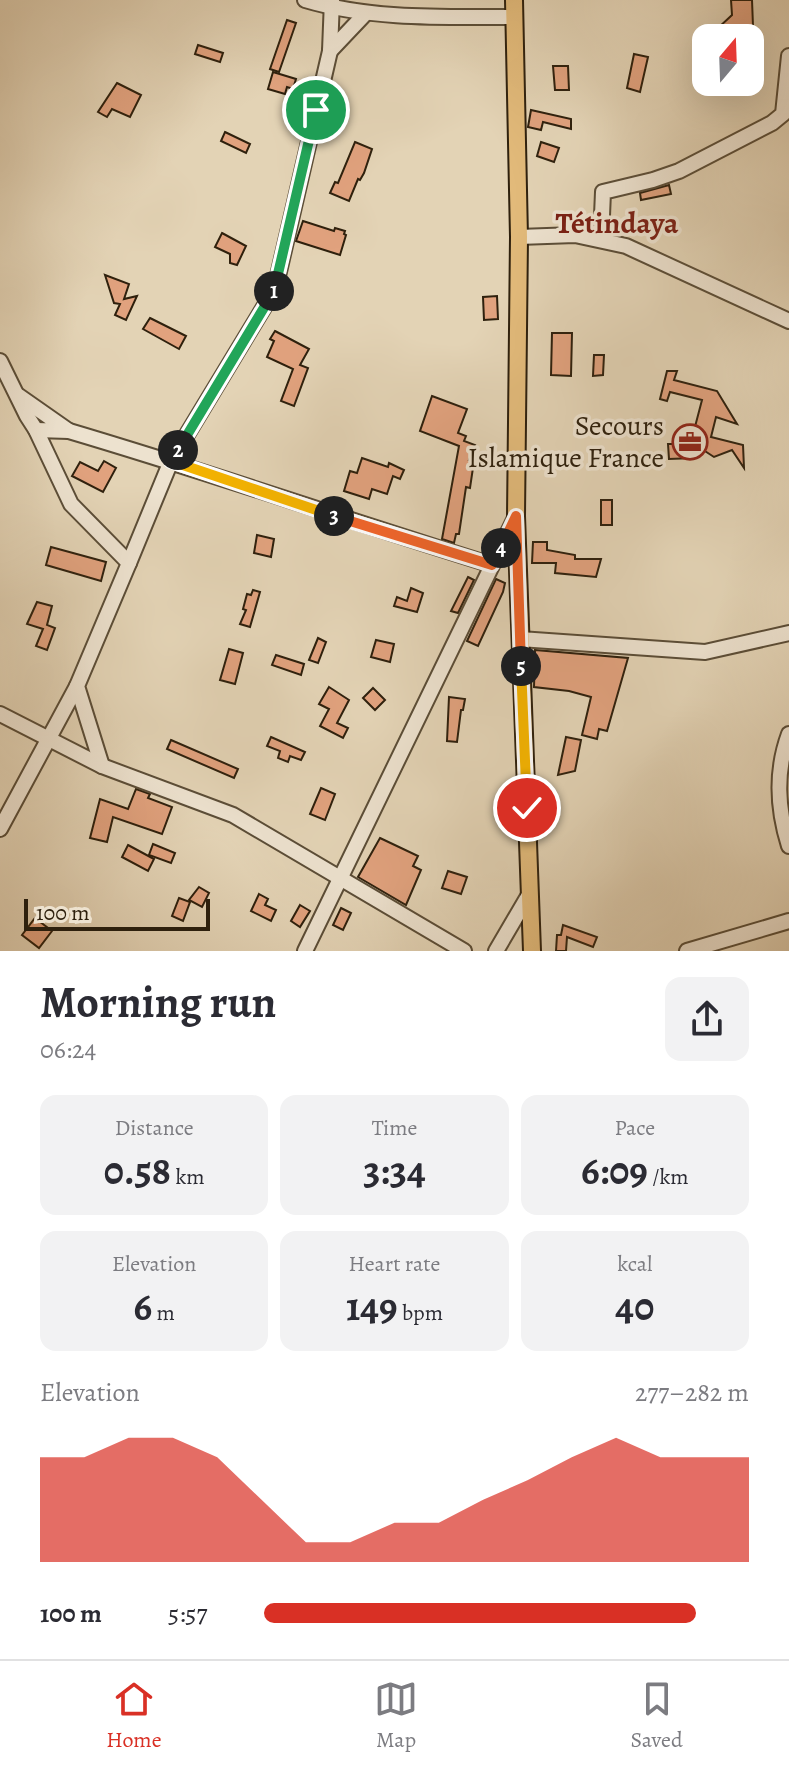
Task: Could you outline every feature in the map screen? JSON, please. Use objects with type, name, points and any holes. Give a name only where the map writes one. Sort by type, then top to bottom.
[{"type":"main road","points":[[514,8],[519,237],[516,516],[532,951]]},
{"type":"street","points":[[305,0],[366,13],[514,8]]},
{"type":"street","points":[[0,829],[77,686],[171,461],[275,289],[330,51],[332,4]]},
{"type":"street","points":[[330,51],[366,13]]},
{"type":"street","points":[[601,239],[603,192],[679,171],[772,123],[786,112],[789,56]]},
{"type":"street","points":[[519,237],[575,235],[626,246],[789,321]]},
{"type":"street","points":[[0,361],[71,504],[129,563]]},
{"type":"street","points":[[16,393],[69,431]]},
{"type":"street","points":[[36,430],[69,431],[171,461],[492,565]]},
{"type":"street","points":[[305,951],[516,516]]},
{"type":"street","points":[[520,639],[705,652],[789,633]]},
{"type":"street","points":[[77,686],[102,766]]},
{"type":"street","points":[[0,714],[102,766],[233,815],[464,951]]},
{"type":"street","points":[[789,734],[778,774],[780,817],[789,846]]},
{"type":"street","points":[[496,951],[530,893]]},
{"type":"street","points":[[687,951],[789,921]]},
{"type":"building","points":[[731,0],[752,0],[753,24],[722,24],[732,15]]},
{"type":"building","points":[[287,20],[296,23],[279,72],[270,69]]},
{"type":"building","points":[[198,45],[223,53],[220,62],[195,54]]},
{"type":"building","points":[[634,54],[648,57],[640,92],[627,88]]},
{"type":"building","points":[[553,66],[568,66],[569,90],[555,90]]},
{"type":"building","points":[[273,72],[296,79],[293,89],[287,87],[285,94],[268,89]]},
{"type":"building","points":[[117,83],[141,95],[130,117],[112,109],[107,117],[98,112]]},
{"type":"building","points":[[531,110],[571,119],[571,129],[543,122],[541,130],[528,127]]},
{"type":"building","points":[[225,132],[250,144],[246,153],[221,141]]},
{"type":"building","points":[[355,142],[372,149],[349,201],[330,193],[335,182],[338,183]]},
{"type":"building","points":[[541,142],[559,148],[554,162],[537,156]]},
{"type":"building","points":[[669,185],[671,194],[641,200],[640,193]]},
{"type":"building","points":[[303,221],[334,231],[335,228],[345,231],[340,255],[296,241]]},
{"type":"building","points":[[222,233],[246,246],[237,265],[230,263],[230,254],[215,247]]},
{"type":"building","points":[[105,275],[129,284],[124,299],[137,296],[126,320],[115,315],[120,304],[114,303]]},
{"type":"building","points":[[497,296],[498,319],[484,320],[483,297]]},
{"type":"building","points":[[150,318],[186,336],[179,349],[143,329]]},
{"type":"building","points":[[275,331],[309,349],[300,365],[308,368],[294,406],[281,401],[293,369],[267,357],[274,341],[270,339]]},
{"type":"building","points":[[552,333],[572,333],[571,376],[551,375]]},
{"type":"building","points":[[594,355],[604,355],[603,375],[593,376]]},
{"type":"building","points":[[667,371],[677,371],[674,380],[717,391],[737,424],[716,417],[711,437],[743,445],[744,468],[732,450],[714,457],[691,442],[702,400],[670,392],[667,401],[660,399]]},
{"type":"building","points":[[432,396],[467,409],[458,433],[466,436],[464,441],[475,445],[469,460],[474,461],[470,488],[466,487],[459,534],[456,534],[454,543],[442,539],[459,446],[420,431]]},
{"type":"building","points":[[668,444],[694,444],[695,458],[669,459]]},
{"type":"building","points":[[362,458],[388,467],[389,463],[404,470],[400,479],[393,476],[387,494],[372,489],[369,499],[344,491],[350,471],[357,473]]},
{"type":"building","points":[[104,461],[116,468],[103,492],[72,476],[80,462],[98,471]]},
{"type":"building","points":[[601,500],[612,500],[612,525],[601,525]]},
{"type":"building","points":[[257,535],[274,539],[271,557],[254,553]]},
{"type":"building","points":[[533,542],[547,542],[547,550],[575,555],[575,559],[601,559],[596,577],[555,573],[556,563],[532,563]]},
{"type":"building","points":[[51,547],[106,562],[101,581],[46,565]]},
{"type":"building","points":[[468,577],[474,580],[458,613],[451,611]]},
{"type":"building","points":[[496,579],[505,583],[503,592],[478,646],[467,641]]},
{"type":"building","points":[[411,588],[423,593],[417,612],[394,606],[397,597],[407,601]]},
{"type":"building","points":[[253,590],[260,592],[250,627],[240,624],[246,610],[243,609],[247,594],[251,595]]},
{"type":"building","points":[[37,602],[52,606],[47,625],[55,628],[47,650],[36,646],[43,629],[27,624]]},
{"type":"building","points":[[318,638],[326,642],[318,663],[309,660]]},
{"type":"building","points":[[376,640],[394,644],[390,662],[371,657]]},
{"type":"building","points":[[229,649],[243,653],[235,684],[220,680]]},
{"type":"building","points":[[535,650],[628,658],[607,731],[599,729],[597,739],[582,735],[591,697],[534,687]]},
{"type":"building","points":[[276,655],[304,664],[301,675],[272,665]]},
{"type":"building","points":[[329,687],[349,700],[337,723],[348,728],[343,738],[320,726],[329,709],[319,704]]},
{"type":"building","points":[[373,688],[385,700],[375,710],[363,698]]},
{"type":"building","points":[[449,697],[465,699],[457,742],[447,741]]},
{"type":"building","points":[[271,737],[305,752],[301,760],[290,756],[288,762],[278,758],[280,751],[267,746]]},
{"type":"building","points":[[566,737],[581,740],[575,771],[558,775]]},
{"type":"building","points":[[171,740],[238,769],[234,778],[167,749]]},
{"type":"building","points":[[321,788],[335,794],[325,820],[310,814]]},
{"type":"building","points":[[136,789],[150,794],[148,798],[172,807],[162,834],[113,817],[107,842],[90,838],[100,799],[128,809]]},
{"type":"building","points":[[542,801],[559,803],[559,816],[541,816]]},
{"type":"building","points":[[380,838],[418,856],[413,866],[421,870],[406,905],[358,877]]},
{"type":"building","points":[[153,844],[175,853],[171,863],[149,855]]},
{"type":"building","points":[[128,845],[154,859],[148,871],[122,857]]},
{"type":"building","points":[[448,871],[467,877],[461,894],[442,888]]},
{"type":"building","points":[[199,887],[209,893],[202,907],[189,900]]},
{"type":"building","points":[[259,894],[268,899],[265,905],[276,910],[271,921],[251,911]]},
{"type":"building","points":[[179,898],[190,902],[183,921],[172,916]]},
{"type":"building","points":[[300,905],[310,911],[300,927],[291,921]]},
{"type":"building","points":[[341,908],[351,913],[343,930],[333,925]]},
{"type":"building","points":[[35,918],[52,931],[39,948],[22,935]]},
{"type":"building","points":[[563,925],[597,937],[593,947],[567,937],[566,951],[556,951],[557,935],[561,935]]},
{"type":"place","name":"Secours Islamique France","points":[[690,442]]},
{"type":"district","name":"Tétindaya","points":[[617,223]]},
{"type":"route","points":[[316,110],[275,289],[171,461],[492,565],[516,516],[527,808]]}]
